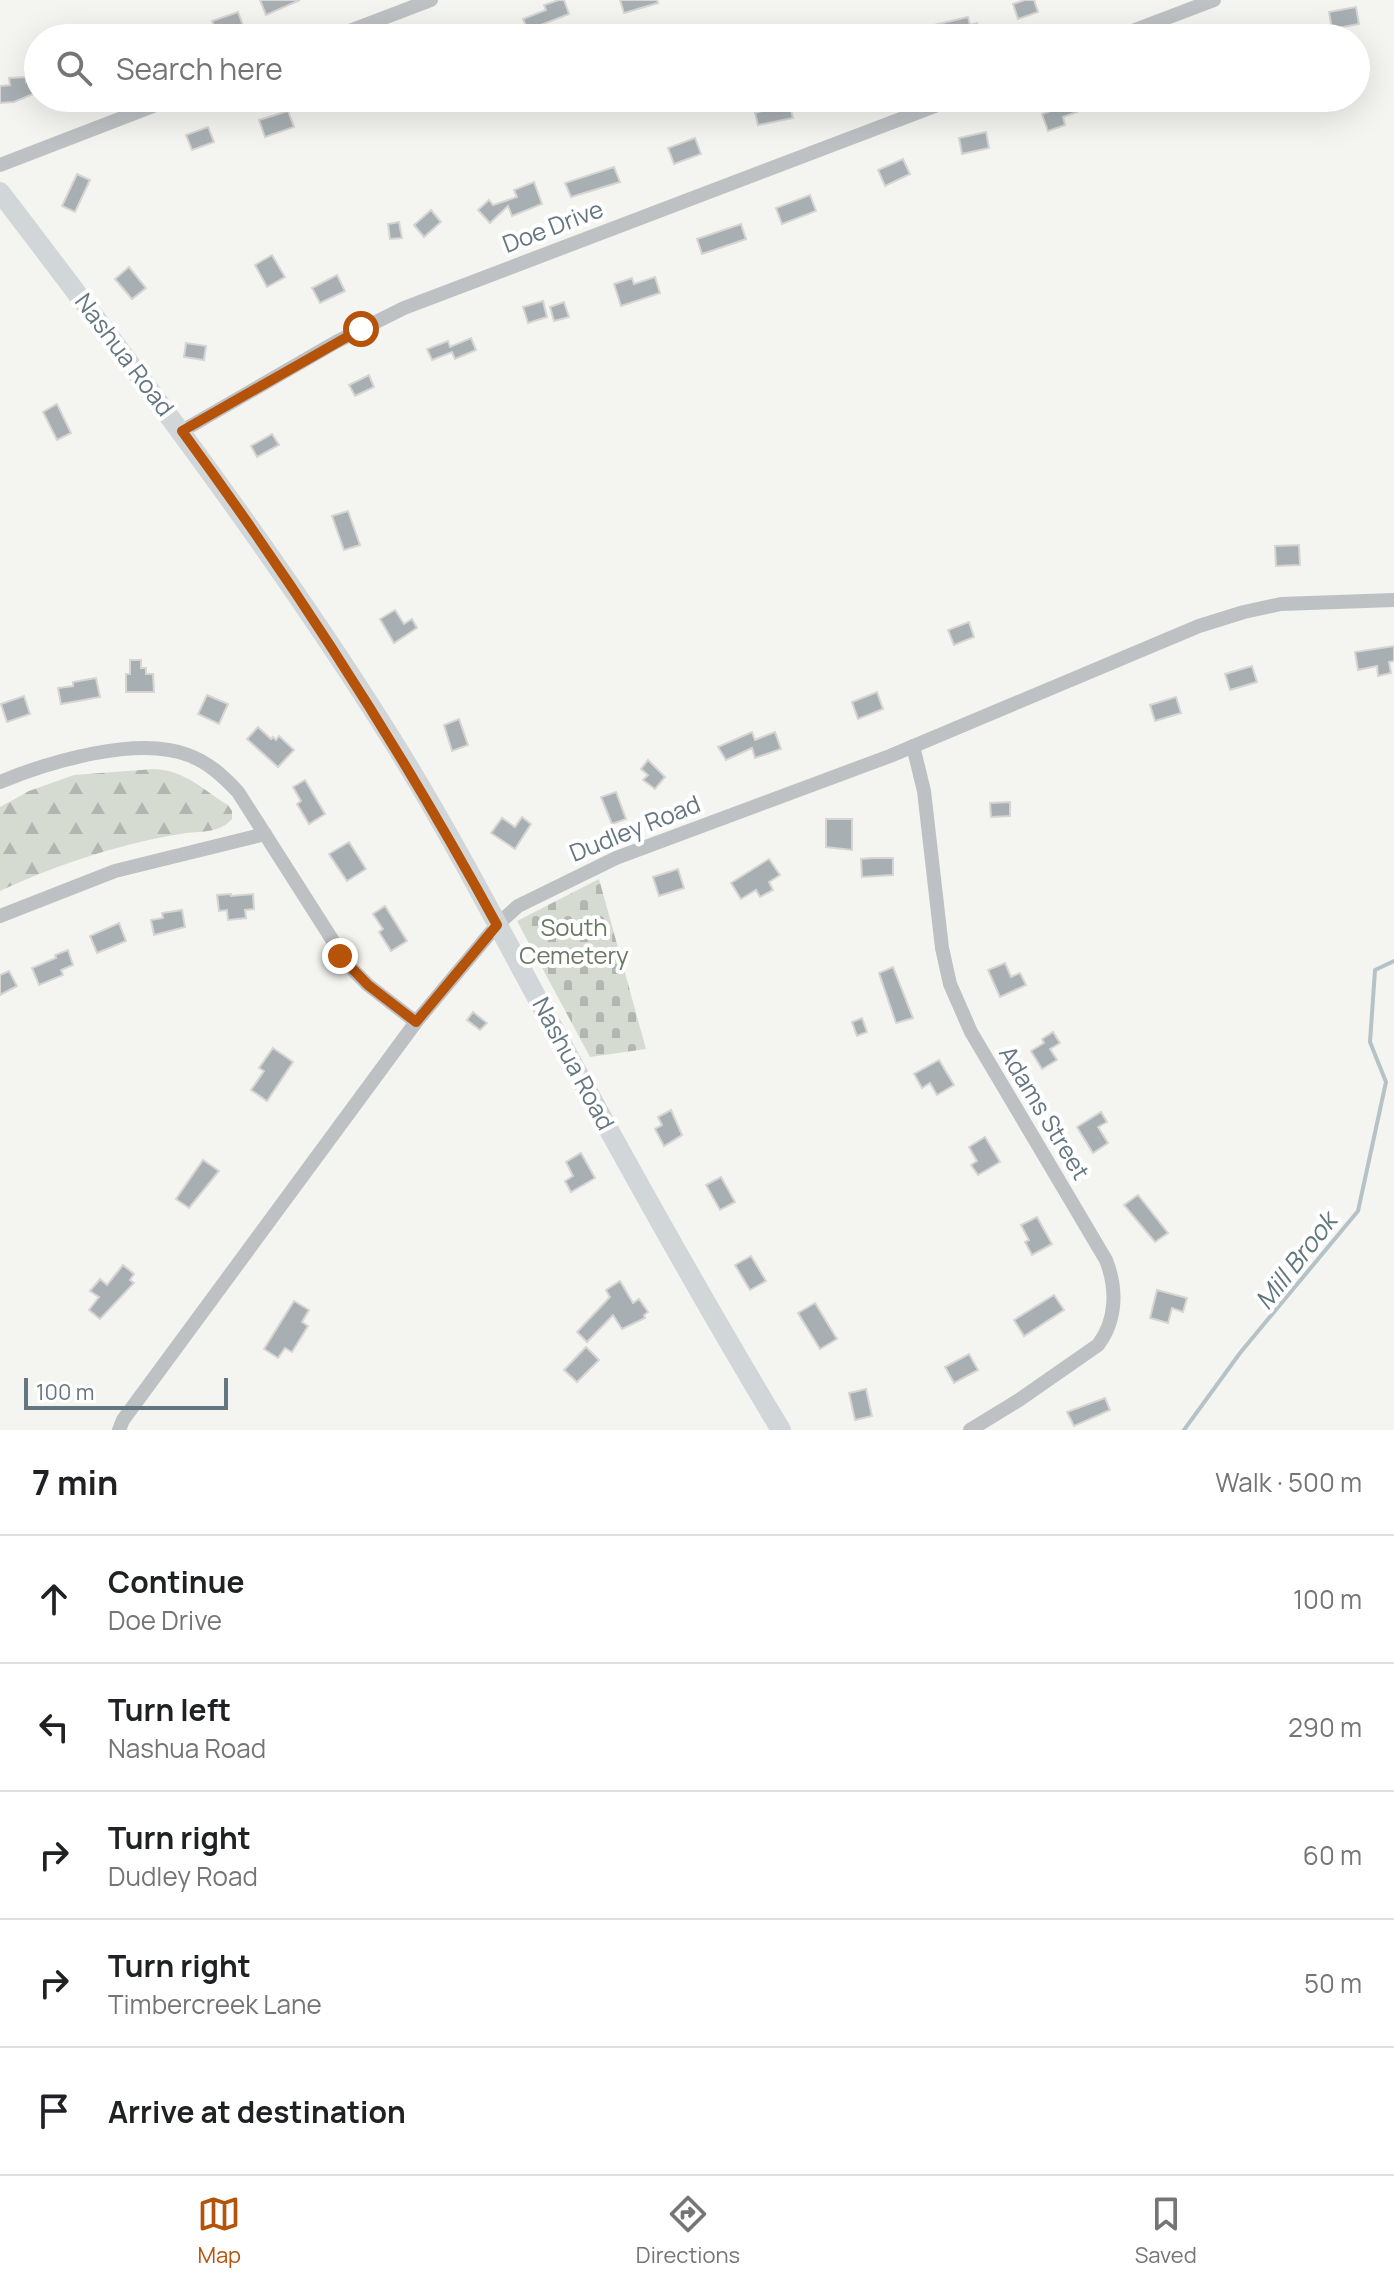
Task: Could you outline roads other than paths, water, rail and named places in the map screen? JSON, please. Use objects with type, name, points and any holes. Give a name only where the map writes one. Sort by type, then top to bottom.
[{"type":"main road","name":"Nashua Road","points":[[0,192],[182,431],[282,572],[379,720],[424,794],[631,1171],[781,1430]]},
{"type":"street","points":[[368,24],[431,0]]},
{"type":"street","points":[[1151,24],[1214,0]]},
{"type":"street","points":[[0,165],[138,112]]},
{"type":"street","name":"Doe Drive","points":[[182,431],[336,342],[404,308],[919,112]]},
{"type":"street","name":"Dudley Road","points":[[119,1430],[123,1420],[416,1022],[497,925],[528,900],[616,858],[913,746],[1174,635],[1244,612],[1281,604],[1394,600]]},
{"type":"street","name":"Adams Street","points":[[913,746],[924,791],[942,948],[950,984],[971,1032],[1106,1260],[1113,1279],[1111,1317],[1107,1332],[1098,1345],[970,1430]]},
{"type":"street","points":[[0,782],[62,761],[94,754],[157,748],[176,751],[201,761],[238,792],[340,956],[368,985],[416,1022]]},
{"type":"street","points":[[0,916],[115,871],[265,834]]},
{"type":"waterway","name":"Mill Brook","points":[[1184,1430],[1240,1353],[1358,1211],[1386,1082],[1370,1042],[1375,970],[1394,961]]},
{"type":"park label","name":"South Cemetery","points":[[574,942]]}]
